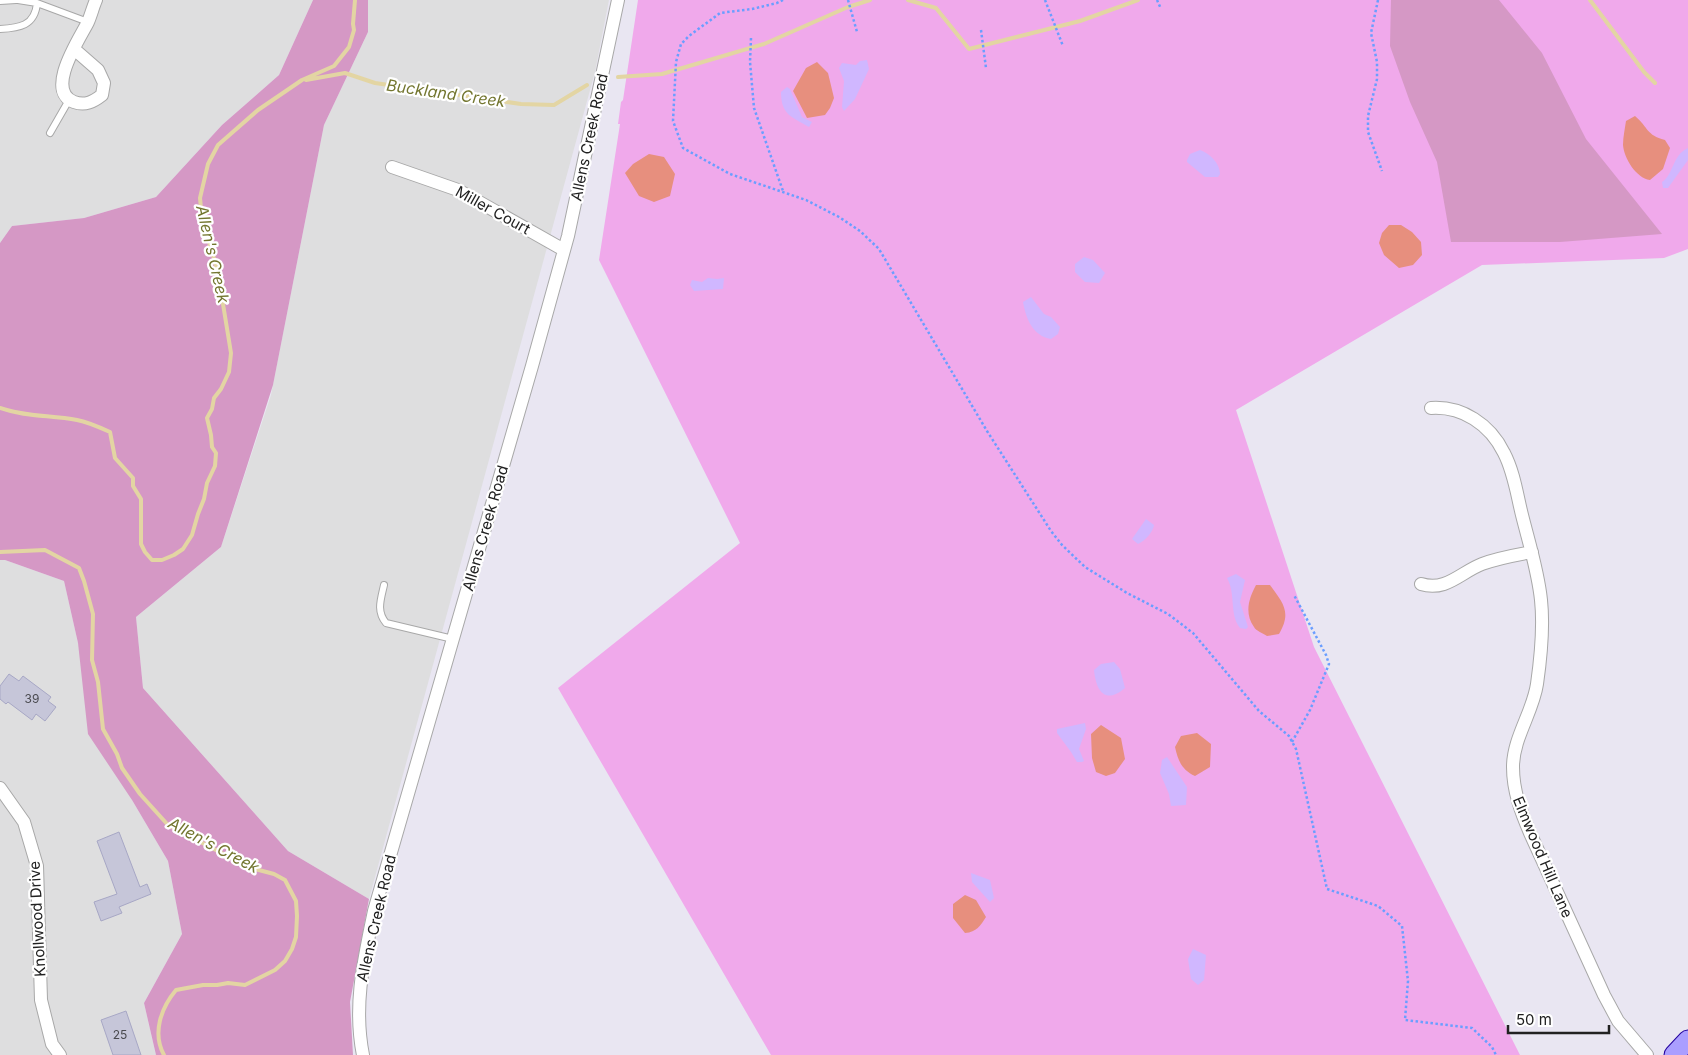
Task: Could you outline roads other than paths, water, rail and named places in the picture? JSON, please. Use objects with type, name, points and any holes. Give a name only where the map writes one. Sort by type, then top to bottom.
[{"type":"main road","points":[[1674,1055],[1688,1040]]},
{"type":"street","points":[[74,49],[98,70],[104,83],[102,95],[85,104],[69,100],[62,88],[63,72],[74,49],[88,22],[96,0]]},
{"type":"street","name":"Allens Creek Road","points":[[363,1055],[358,1018],[359,990],[374,911],[564,250],[618,0]]},
{"type":"street","name":"Miller Court","points":[[392,166],[458,190],[564,250]]},
{"type":"street","name":"Elmwood Hill Lane","points":[[1431,408],[1445,407],[1477,420],[1498,442],[1509,465],[1532,552],[1541,600],[1543,624],[1537,686],[1528,717],[1518,740],[1513,766],[1515,789],[1530,833],[1604,995],[1618,1021],[1647,1055]]},
{"type":"street","points":[[1421,584],[1435,586],[1449,583],[1480,564],[1532,552]]},
{"type":"street","name":"Knollwood Drive","points":[[0,788],[24,822],[36,866],[41,1000],[52,1044],[60,1055]]},
{"type":"lane","points":[[0,1],[17,0],[37,3],[88,22]]},
{"type":"lane","points":[[0,29],[20,27],[29,22],[35,14],[37,3]]},
{"type":"lane","points":[[50,134],[69,100]]},
{"type":"lane","points":[[384,585],[379,607],[386,623],[453,639]]},
{"type":"waterway","name":"Allen's Creek","points":[[0,408],[19,413],[81,421],[110,432],[115,458],[133,478],[133,486],[141,499],[141,544],[145,552],[152,560],[162,560],[183,549],[192,535],[204,499],[207,483],[215,466],[216,453],[212,447],[207,418],[212,409],[214,398],[221,389],[229,372],[231,353],[223,304],[223,288],[202,219],[200,198],[208,164],[218,145],[258,110],[302,80],[334,66],[349,47],[354,30],[355,0]]},
{"type":"waterway","name":"Buckland Creek","points":[[618,77],[662,74],[764,44],[848,7],[870,0]]},
{"type":"waterway","name":"Buckland Creek","points":[[908,0],[936,8],[969,49],[1080,21],[1138,0]]},
{"type":"waterway","name":"Buckland Creek","points":[[1590,0],[1644,72],[1655,83]]},
{"type":"waterway","name":"Buckland Creek","points":[[306,80],[345,73],[375,83],[521,104],[554,105],[587,85]]},
{"type":"waterway","name":"Allen's Creek","points":[[0,552],[45,550],[79,568],[93,614],[92,660],[98,682],[103,729],[117,754],[122,768],[140,794],[168,825],[235,860],[246,862],[255,869],[274,874],[285,880],[296,901],[296,937],[285,961],[275,970],[245,985],[228,983],[176,990],[166,1005],[160,1021],[160,1047],[164,1055]]}]
